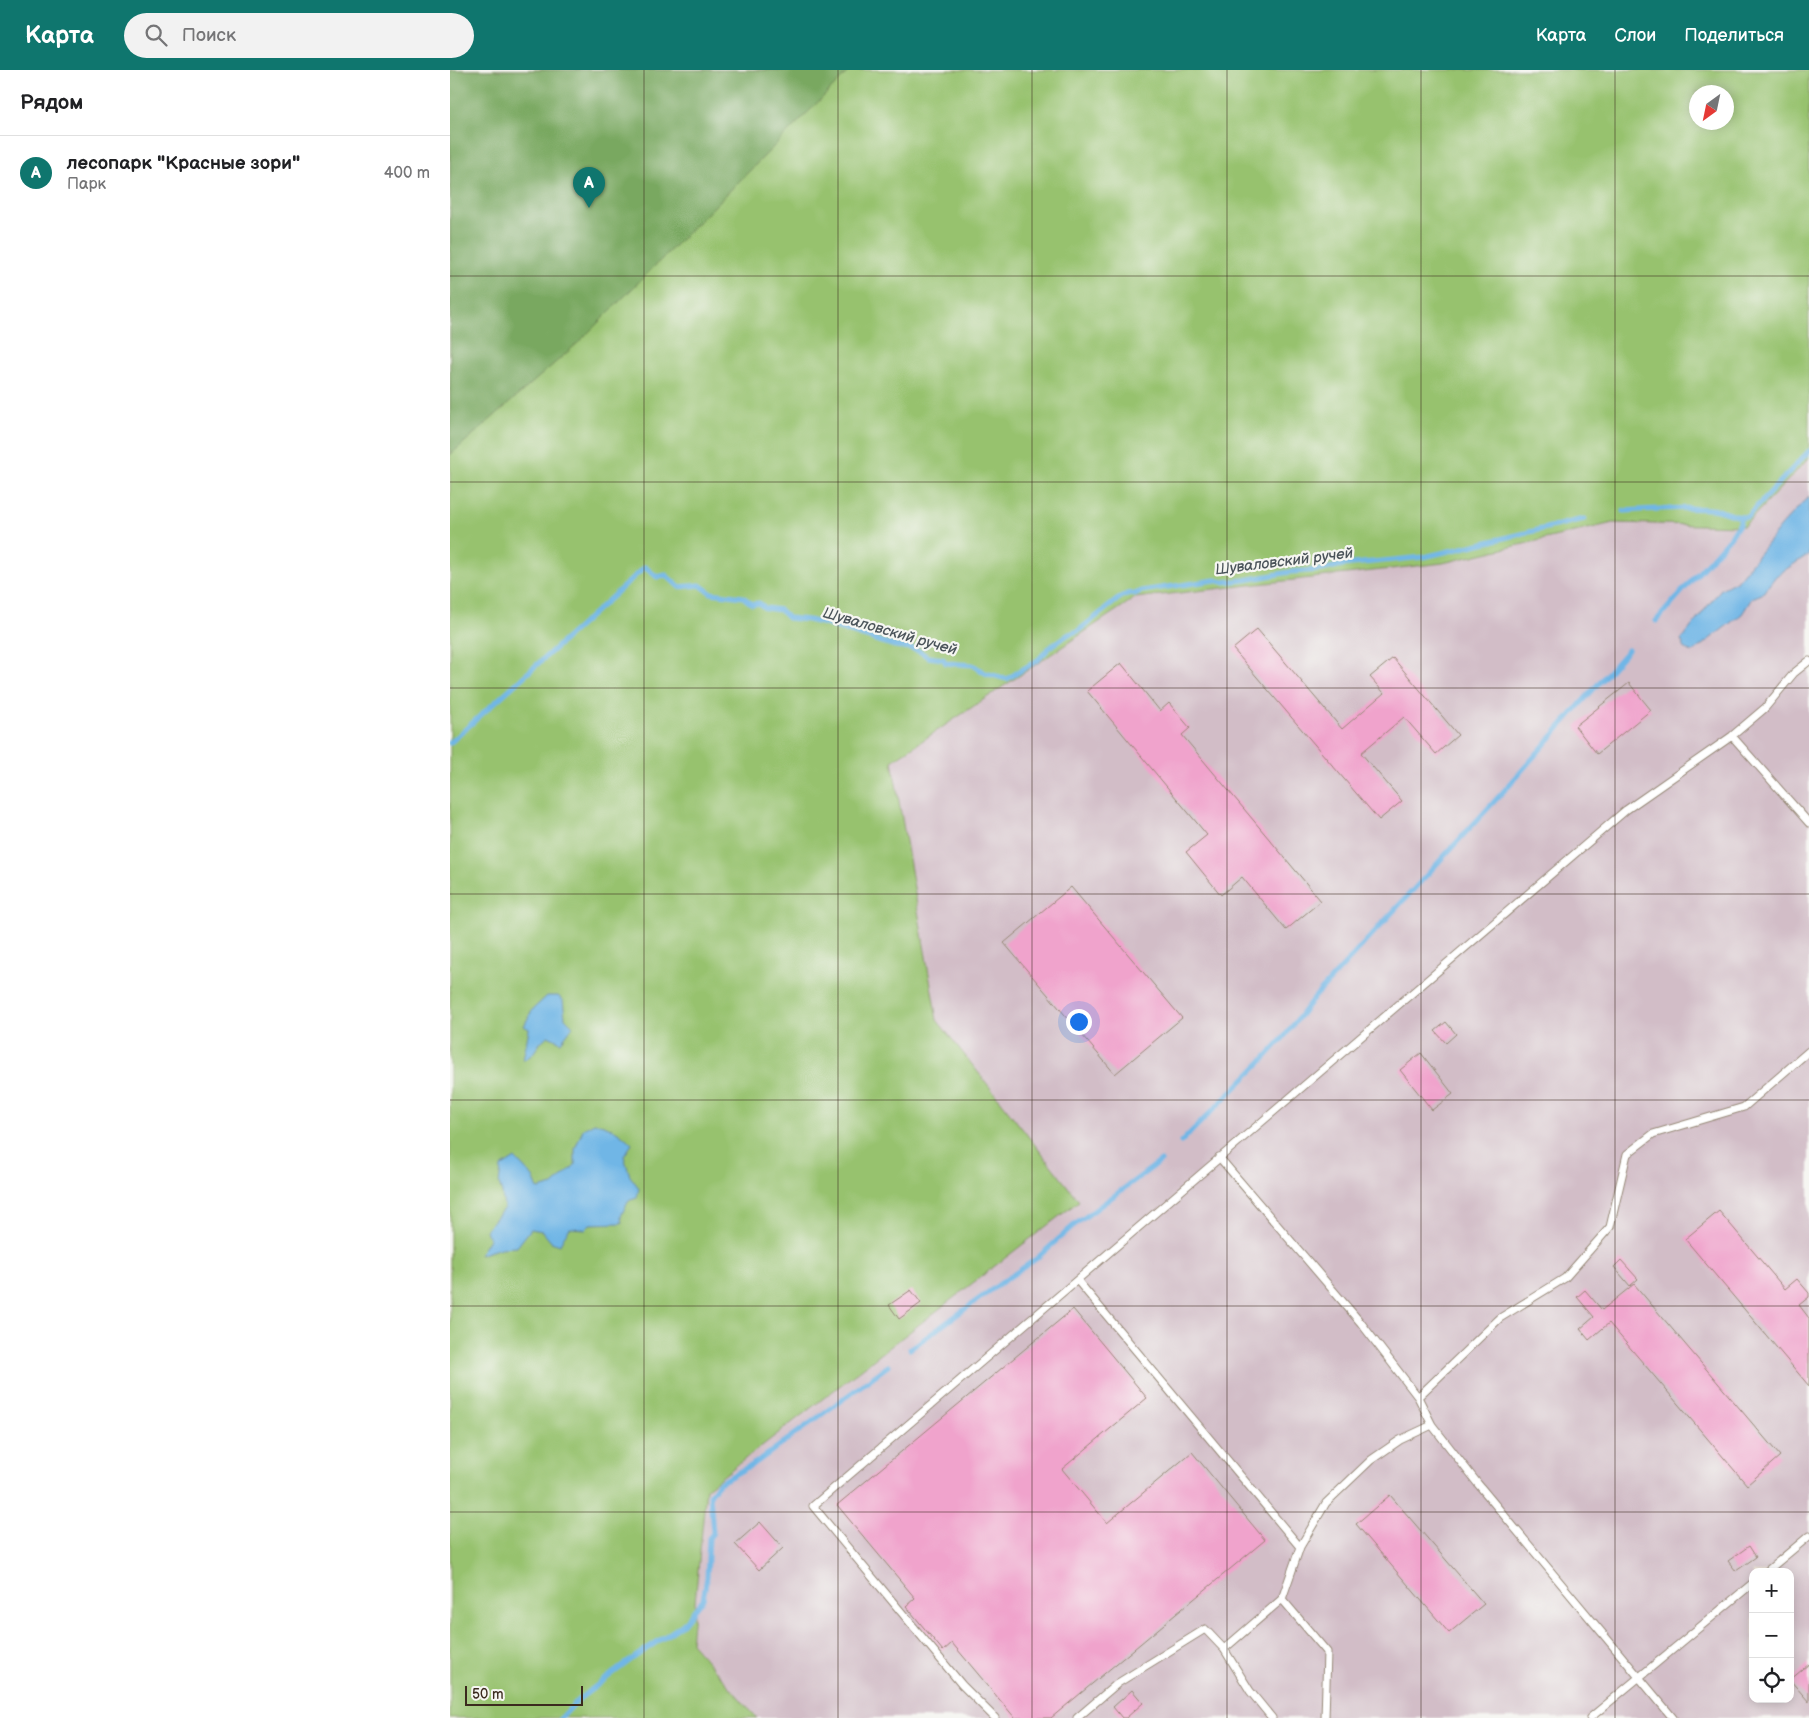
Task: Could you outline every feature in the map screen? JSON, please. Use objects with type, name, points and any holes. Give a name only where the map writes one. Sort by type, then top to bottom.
[{"type":"lane","points":[[995,1718],[962,1685],[813,1506],[1626,810],[1732,736],[1765,708],[1794,673],[1809,661]]},
{"type":"lane","points":[[1732,736],[1809,823]]},
{"type":"lane","points":[[1418,1397],[1500,1318],[1565,1278],[1610,1227],[1627,1154],[1654,1134],[1744,1107],[1809,1051]]},
{"type":"lane","points":[[1219,1157],[1361,1323],[1418,1397],[1432,1425],[1478,1484],[1673,1718]]},
{"type":"lane","points":[[1077,1280],[1300,1547]]},
{"type":"lane","points":[[1224,1648],[1282,1599],[1300,1547],[1326,1504],[1371,1460],[1400,1440],[1432,1425]]},
{"type":"lane","points":[[1771,1568],[1809,1536]]},
{"type":"lane","points":[[1590,1718],[1749,1586]]},
{"type":"lane","points":[[1282,1599],[1327,1652],[1326,1718]]},
{"type":"lane","points":[[1077,1718],[1118,1682],[1205,1629],[1224,1648],[1250,1691],[1272,1718]]},
{"type":"shaded area","points":[[1809,458],[1809,1718],[757,1718],[691,1643],[706,1489],[1078,1201],[937,1020],[892,761],[1135,598],[1443,563],[1613,523],[1744,526]]},
{"type":"green space","points":[[450,70],[1809,70],[1809,458],[1744,526],[1613,523],[1443,563],[1135,598],[892,761],[937,1020],[1079,1201],[706,1489],[691,1643],[757,1718],[450,1718]]},
{"type":"green space","points":[[450,70],[850,70],[580,341],[450,455]]},
{"type":"water","points":[[1809,496],[1809,554],[1776,576],[1762,594],[1752,598],[1742,614],[1693,652],[1685,649],[1681,640],[1721,589],[1738,580],[1782,525]]},
{"type":"water","points":[[547,996],[558,996],[563,1000],[565,1018],[573,1026],[561,1042],[548,1036],[528,1058],[523,1060],[529,1029],[524,1026],[532,1010]]},
{"type":"water","points":[[594,1123],[615,1130],[632,1144],[624,1156],[630,1176],[639,1188],[637,1198],[628,1201],[621,1216],[622,1223],[590,1224],[586,1229],[570,1228],[560,1245],[551,1242],[542,1231],[531,1229],[517,1247],[501,1248],[479,1255],[489,1239],[486,1230],[504,1208],[499,1184],[501,1167],[515,1158],[533,1177],[538,1189],[553,1185],[575,1165],[575,1149],[583,1129]]},
{"type":"building","points":[[1257,629],[1342,729],[1384,693],[1370,677],[1393,658],[1458,735],[1436,754],[1404,717],[1361,753],[1402,801],[1379,820],[1233,649]]},
{"type":"building","points":[[1121,663],[1160,711],[1169,703],[1190,728],[1182,735],[1321,901],[1286,930],[1242,877],[1221,895],[1186,852],[1207,835],[1087,691]]},
{"type":"building","points":[[1629,683],[1651,710],[1597,754],[1575,726]]},
{"type":"building","points":[[1071,887],[1182,1018],[1115,1074],[1004,943]]},
{"type":"building","points":[[1446,1022],[1456,1034],[1446,1043],[1435,1031]]},
{"type":"building","points":[[1421,1053],[1453,1094],[1432,1110],[1400,1070]]},
{"type":"building","points":[[1719,1211],[1785,1289],[1797,1279],[1809,1293],[1809,1297],[1799,1305],[1809,1318],[1809,1386],[1685,1239]]},
{"type":"building","points":[[1621,1260],[1638,1279],[1630,1286],[1614,1267]]},
{"type":"building","points":[[1634,1284],[1780,1456],[1747,1485],[1609,1323],[1589,1340],[1580,1329],[1594,1317],[1577,1297],[1585,1290],[1602,1310]]},
{"type":"building","points":[[911,1290],[921,1303],[899,1319],[889,1305]]},
{"type":"building","points":[[1073,1309],[1147,1398],[1062,1469],[1107,1523],[1192,1452],[1265,1540],[1051,1718],[1015,1718],[952,1643],[943,1651],[906,1606],[915,1598],[837,1505]]},
{"type":"building","points":[[1390,1495],[1484,1604],[1449,1633],[1356,1524]]},
{"type":"building","points":[[760,1522],[783,1548],[759,1570],[735,1544]]},
{"type":"building","points":[[1749,1546],[1756,1557],[1736,1571],[1728,1561]]},
{"type":"building","points":[[1809,1664],[1809,1702],[1794,1685],[1794,1677]]},
{"type":"building","points":[[1132,1690],[1143,1703],[1126,1718],[1122,1718],[1113,1707]]},
{"type":"waterway","points":[[1624,511],[1699,508],[1715,509],[1738,517],[1747,517],[1809,451]]},
{"type":"waterway","points":[[1656,621],[1731,536],[1740,523],[1740,518]]},
{"type":"waterway","name":"Шуваловский ручей","points":[[450,743],[645,567],[657,577],[666,575],[679,587],[700,585],[711,593],[743,597],[752,604],[759,603],[765,608],[780,610],[788,618],[825,624],[895,646],[919,651],[928,657],[943,659],[946,663],[973,665],[985,673],[1007,679],[1038,660],[1050,647],[1069,634],[1078,631],[1122,596],[1130,593],[1135,594],[1141,591],[1215,580],[1223,582],[1245,580],[1290,572],[1322,570],[1342,565],[1424,557],[1584,519]]},
{"type":"waterway","points":[[1181,1142],[1284,1037],[1312,1000],[1502,793],[1628,650]]},
{"type":"waterway","points":[[910,1349],[1036,1259],[1073,1226],[1161,1161]]},
{"type":"waterway","points":[[561,1718],[579,1699],[683,1624],[703,1599],[707,1577],[709,1538],[713,1533],[710,1495],[719,1483],[757,1462],[888,1366]]},
{"type":"place","name":"лесопарк \"Красные зори\"","points":[[589,208]]}]
